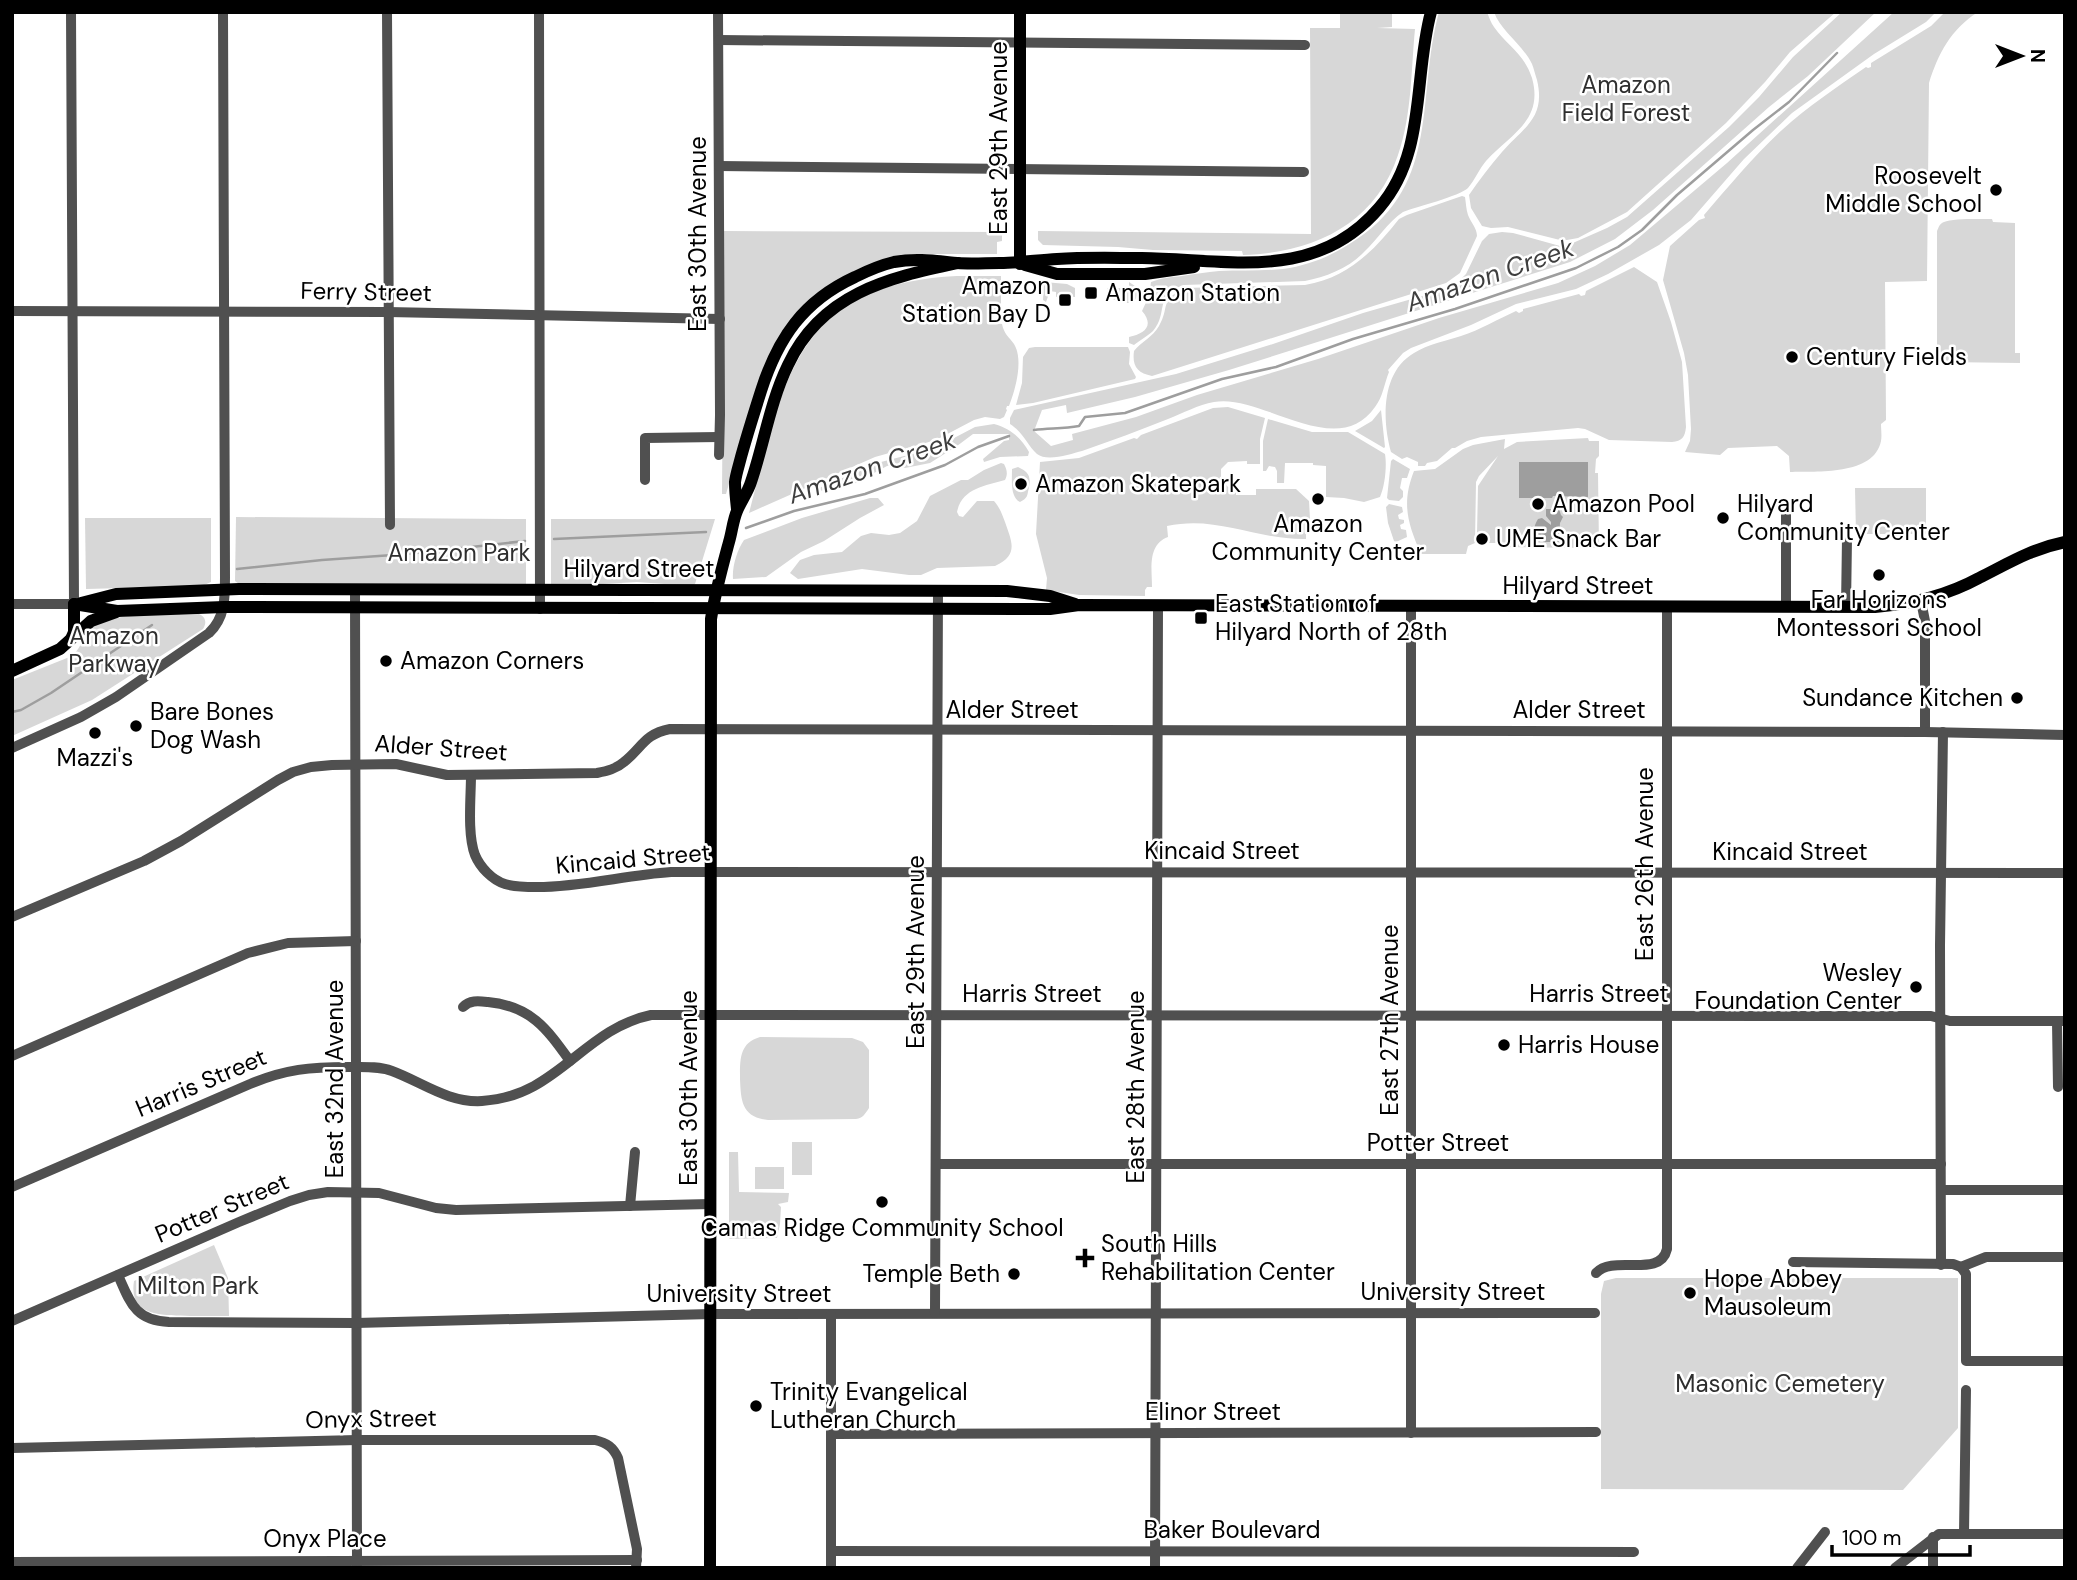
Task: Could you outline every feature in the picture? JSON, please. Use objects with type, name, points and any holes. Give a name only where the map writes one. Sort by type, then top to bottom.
[{"type":"main road","name":"East 29th Avenue","points":[[1020,12],[1020,264]]},
{"type":"main road","points":[[713,609],[737,511],[751,484],[787,366],[809,330],[832,309],[884,281],[958,263],[1020,264],[1058,259],[1133,258],[1222,263],[1273,262],[1321,251],[1362,226],[1391,193],[1404,170],[1417,117],[1423,50],[1431,12]]},
{"type":"main road","name":"Hilyard Street","points":[[74,604],[117,611],[224,607],[1050,609],[1079,605],[1875,607],[1921,601],[1942,595],[2031,551],[2065,542]]},
{"type":"main road","name":"Hilyard Street","points":[[74,604],[116,594],[225,589],[1007,591],[1050,596],[1079,605]]},
{"type":"main road","points":[[71,641],[74,632],[74,604]]},
{"type":"main road","name":"East 30th Avenue","points":[[710,1568],[710,729],[713,609]]},
{"type":"main road","points":[[12,671],[60,649],[91,621],[117,611]]},
{"type":"street","points":[[71,12],[74,604]]},
{"type":"street","points":[[12,748],[81,717],[124,692],[209,634],[220,620],[224,607],[223,12]]},
{"type":"street","points":[[387,12],[390,525]]},
{"type":"street","points":[[539,12],[540,609]]},
{"type":"street","name":"East 30th Avenue","points":[[719,12],[719,455]]},
{"type":"street","points":[[719,40],[1305,45]]},
{"type":"street","points":[[719,166],[1304,172]]},
{"type":"street","name":"Ferry Street","points":[[12,311],[388,312],[720,319]]},
{"type":"street","points":[[645,480],[645,438],[719,438]]},
{"type":"street","points":[[1786,503],[1786,607]]},
{"type":"street","points":[[1846,607],[1847,538]]},
{"type":"street","name":"East 32nd Avenue","points":[[355,590],[357,1564]]},
{"type":"street","name":"East 29th Avenue","points":[[935,1313],[938,591]]},
{"type":"street","points":[[1921,601],[1925,621],[1925,732]]},
{"type":"street","name":"Hilyard Street","points":[[12,604],[74,604]]},
{"type":"street","name":"East 28th Avenue","points":[[1155,1568],[1158,606]]},
{"type":"street","name":"East 27th Avenue","points":[[1411,607],[1411,1433]]},
{"type":"street","name":"East 26th Avenue","points":[[1596,1273],[1608,1265],[1652,1264],[1664,1258],[1667,1249],[1667,607]]},
{"type":"street","name":"Alder Street","points":[[12,917],[168,848],[293,772],[311,767],[396,764],[429,772],[471,775],[597,773],[623,764],[640,744],[658,731],[1666,731],[2065,735]]},
{"type":"street","points":[[1941,1265],[1943,732]]},
{"type":"street","name":"Kincaid Street","points":[[471,775],[472,842],[476,856],[492,877],[504,884],[518,887],[579,886],[645,874],[711,872],[2065,873]]},
{"type":"street","points":[[12,1056],[248,953],[288,943],[356,941]]},
{"type":"street","points":[[463,1007],[466,1003],[475,1001],[499,1003],[519,1009],[537,1020],[570,1061]]},
{"type":"street","name":"Harris Street","points":[[12,1187],[267,1077],[301,1068],[388,1069],[435,1092],[457,1099],[479,1102],[501,1099],[522,1094],[541,1084],[621,1024],[637,1018],[669,1014],[1931,1016],[1950,1021],[2061,1021]]},
{"type":"street","points":[[2057,1087],[2061,1021]]},
{"type":"street","points":[[630,1206],[635,1152]]},
{"type":"street","name":"Potter Street","points":[[936,1164],[1941,1164]]},
{"type":"street","points":[[1941,1190],[2065,1190]]},
{"type":"street","name":"Potter Street","points":[[12,1321],[309,1195],[328,1192],[379,1193],[436,1208],[456,1210],[710,1204]]},
{"type":"street","points":[[1793,1262],[1961,1267],[1986,1257],[2065,1257]]},
{"type":"street","points":[[1961,1267],[1966,1274],[1966,1361],[2065,1361]]},
{"type":"street","name":"University Street","points":[[118,1275],[136,1310],[152,1320],[356,1323],[711,1314],[1595,1313]]},
{"type":"street","points":[[831,1314],[831,1568]]},
{"type":"street","points":[[1965,1534],[1966,1390]]},
{"type":"street","name":"Elinor Street","points":[[831,1434],[1596,1432]]},
{"type":"street","name":"Onyx Street","points":[[12,1448],[357,1440],[595,1440],[606,1443],[618,1458],[635,1536],[636,1564]]},
{"type":"street","points":[[1797,1568],[1825,1532]]},
{"type":"street","points":[[1895,1568],[1939,1534],[2065,1534]]},
{"type":"street","points":[[1933,1537],[1933,1568]]},
{"type":"street","name":"Baker Boulevard","points":[[831,1551],[1634,1552]]},
{"type":"street","name":"Onyx Place","points":[[12,1562],[636,1564]]},
{"type":"green space","points":[[1340,12],[1392,12],[1392,27],[1377,28],[1415,29],[1403,140],[1388,179],[1374,200],[1357,217],[1316,241],[1269,253],[1243,255],[1242,251],[1043,245],[1038,240],[1038,231],[1311,234],[1310,28],[1340,28]]},
{"type":"green space","points":[[1439,12],[1487,12],[1499,34],[1525,62],[1532,78],[1534,93],[1529,116],[1486,161],[1468,188],[1447,198],[1403,212],[1358,258],[1329,274],[1305,281],[1184,285],[1174,289],[1165,299],[1158,324],[1153,331],[1134,345],[1129,343],[1129,337],[1139,334],[1148,325],[1142,311],[1149,296],[1151,282],[1210,272],[1275,270],[1303,265],[1348,245],[1384,217],[1402,192],[1414,164],[1421,136],[1432,43]]},
{"type":"green space","name":"Amazon Field Forest","points":[[1494,12],[1836,12],[1790,52],[1726,123],[1627,212],[1578,238],[1560,240],[1508,227],[1482,226],[1471,208],[1469,195],[1498,157],[1531,121],[1538,104],[1539,93],[1532,64]]},
{"type":"green space","points":[[1842,12],[1876,12],[1808,76],[1653,210],[1615,239],[1570,262],[1229,370],[1067,413],[1066,405],[1042,410],[1034,431],[1051,446],[1073,440],[1072,434],[1136,417],[1439,318],[1558,283],[1595,266],[1630,245],[1727,163],[1894,12],[1936,12],[1926,22],[1874,54],[1792,113],[1744,159],[1691,220],[1659,245],[1576,289],[1516,304],[1403,353],[1388,370],[1378,403],[1359,422],[1340,428],[1320,427],[1233,402],[1214,402],[1082,451],[1053,457],[1037,454],[1010,424],[1014,410],[1176,374],[1443,290],[1466,274],[1482,241],[1489,234],[1513,233],[1566,246],[1607,228],[1627,217],[1729,127],[1793,57]]},
{"type":"green space","points":[[1945,12],[1978,12],[1953,34],[1929,83],[1927,281],[1885,282],[1886,420],[1881,424],[1881,441],[1876,452],[1856,466],[1828,471],[1790,472],[1789,456],[1777,446],[1728,448],[1720,455],[1685,452],[1691,429],[1688,375],[1663,280],[1670,246],[1699,220],[1705,218],[1704,215],[1742,171],[1792,122],[1866,67],[1871,67],[1871,63],[1931,26]]},
{"type":"green space","points":[[1465,197],[1468,215],[1477,236],[1460,273],[1446,283],[1152,376],[1139,371],[1135,365],[1134,351],[1156,330],[1171,297],[1184,288],[1305,285],[1320,281],[1358,261],[1380,242],[1399,219]]},
{"type":"green space","points":[[1992,219],[1993,222],[2015,223],[2015,353],[2020,353],[2020,363],[1944,362],[1937,351],[1937,231],[1941,224],[1948,221]]},
{"type":"green space","points":[[724,231],[1002,232],[1002,241],[997,242],[997,254],[916,254],[888,259],[792,317],[744,432],[726,494],[722,494]]},
{"type":"green space","points":[[1634,267],[1657,282],[1682,362],[1686,427],[1681,439],[1672,442],[1609,440],[1578,428],[1481,437],[1452,448],[1437,461],[1425,466],[1418,466],[1418,462],[1407,457],[1402,459],[1391,452],[1386,426],[1387,398],[1395,372],[1403,361],[1431,345],[1475,331],[1516,311],[1519,313],[1523,309],[1579,294],[1585,295],[1586,291]]},
{"type":"green space","points":[[957,276],[1001,276],[1001,313],[994,313],[993,323],[1002,324],[1014,344],[1018,358],[1016,384],[1004,417],[974,420],[936,440],[875,457],[816,483],[814,481],[810,486],[749,513],[773,421],[787,382],[805,348],[829,320],[861,298],[903,283]]},
{"type":"green space","points":[[1044,282],[1067,284],[1075,288],[1075,297],[1056,297],[1056,292],[1050,291],[1046,302],[1043,300]]},
{"type":"green space","points":[[1129,282],[1138,288],[1137,296],[1131,303],[1107,297],[1107,288],[1125,288],[1129,286]]},
{"type":"green space","points":[[1128,347],[1129,364],[1136,377],[1016,405],[1022,383],[1023,357],[1029,348]]},
{"type":"green space","points":[[1228,407],[1265,418],[1260,439],[1260,464],[1247,464],[1247,461],[1228,462],[1221,469],[1221,479],[1228,487],[1236,488],[1236,495],[1256,495],[1256,489],[1296,489],[1309,501],[1310,519],[1306,523],[1306,539],[1270,536],[1203,524],[1167,526],[1168,537],[1161,541],[1154,552],[1152,587],[1147,587],[1145,596],[1079,595],[1046,590],[1047,578],[1036,534],[1040,462],[1079,458],[1137,439],[1141,435],[1213,408]]},
{"type":"green space","points":[[1381,410],[1384,448],[1355,431],[1372,421]]},
{"type":"green space","points":[[1268,419],[1312,432],[1348,432],[1385,454],[1385,476],[1380,497],[1364,502],[1326,497],[1326,466],[1313,463],[1285,463],[1284,483],[1277,483],[1275,467],[1269,466],[1263,471],[1263,441]]},
{"type":"green space","points":[[994,424],[1019,438],[1029,452],[1028,456],[1000,457],[984,462],[983,459],[1004,441],[1009,440],[1009,434],[973,434],[930,463],[905,468],[887,466],[852,485],[819,491],[821,487],[881,462],[935,448],[975,427]]},
{"type":"green space","name":"Amazon Pool","points":[[1588,438],[1589,441],[1599,441],[1595,473],[1598,473],[1599,548],[1499,547],[1499,543],[1487,543],[1487,534],[1477,534],[1478,486],[1498,456],[1476,482],[1475,543],[1468,546],[1466,554],[1421,554],[1407,504],[1414,471],[1435,469],[1473,445],[1505,439],[1504,449],[1517,442]]},
{"type":"green space","points":[[1393,459],[1410,469],[1407,478],[1402,478],[1400,488],[1403,497],[1399,501],[1387,498]]},
{"type":"green space","points":[[1001,463],[1006,470],[1005,480],[982,486],[969,493],[957,512],[963,517],[977,501],[994,501],[1001,511],[1012,547],[1003,562],[995,566],[937,568],[921,575],[862,569],[798,579],[790,573],[800,560],[814,555],[842,552],[861,536],[871,533],[900,533],[917,521],[930,496]]},
{"type":"green space","name":"Amazon Skatepark","points":[[1018,467],[1026,472],[1030,480],[1027,496],[1020,502],[1013,492],[1012,483],[1012,469]]},
{"type":"green space","points":[[1855,488],[1926,488],[1926,534],[1856,534]]},
{"type":"green space","points":[[878,498],[884,505],[801,552],[766,577],[733,579],[733,569],[744,540],[802,518]]},
{"type":"green space","points":[[1389,504],[1402,507],[1403,512],[1398,515],[1399,519],[1404,520],[1400,525],[1401,529],[1406,530],[1407,537],[1396,542],[1388,523],[1386,507]]},
{"type":"green space","name":"Amazon Park","points":[[236,517],[526,519],[526,584],[239,584],[235,581]]},
{"type":"green space","points":[[85,518],[211,518],[211,582],[202,586],[86,589]]},
{"type":"green space","name":"Amazon Park","points":[[551,519],[715,519],[695,584],[692,586],[637,582],[569,586],[551,585]]},
{"type":"green space","name":"Amazon Parkway","points":[[199,614],[205,620],[203,629],[92,700],[12,736],[12,680],[72,656],[95,625],[129,616]]},
{"type":"green space","points":[[760,1037],[852,1038],[863,1042],[869,1050],[869,1108],[862,1117],[856,1119],[768,1120],[753,1116],[742,1101],[740,1065],[744,1048]]},
{"type":"green space","points":[[792,1142],[812,1142],[812,1175],[792,1175]]},
{"type":"green space","points":[[729,1152],[738,1152],[739,1192],[789,1193],[788,1202],[778,1204],[781,1207],[777,1238],[729,1239]]},
{"type":"green space","points":[[755,1167],[784,1167],[784,1189],[755,1189]]},
{"type":"green space","name":"Milton Park","points":[[214,1245],[228,1278],[229,1316],[160,1314],[142,1308],[137,1302],[134,1281]]},
{"type":"green space","name":"Masonic Cemetery","points":[[1616,1278],[1958,1278],[1958,1428],[1903,1490],[1601,1489],[1601,1294],[1604,1281]]},
{"type":"shaded area","points":[[1519,462],[1588,462],[1588,497],[1519,498]]},
{"type":"shaded area","points":[[1546,509],[1559,509],[1563,517],[1559,542],[1543,542],[1542,533],[1540,542],[1536,542],[1534,530],[1538,519],[1542,518],[1551,525]]},
{"type":"waterway","name":"Amazon Creek","points":[[1034,430],[1079,426],[1085,417],[1125,413],[1222,379],[1276,367],[1353,339],[1455,309],[1576,268],[1618,247],[1642,230],[1677,195],[1789,102],[1837,53]]},
{"type":"waterway","name":"Amazon Creek","points":[[746,528],[794,511],[865,494],[945,465],[978,447],[1009,436]]},
{"type":"waterway","name":"Amazon Creek","points":[[554,539],[706,532]]},
{"type":"waterway","name":"Amazon Creek","points":[[237,569],[525,541]]},
{"type":"waterway","name":"Amazon Creek","points":[[12,712],[21,710],[51,693],[152,625]]},
{"type":"place","name":"Roosevelt Middle School","points":[[1996,190]]},
{"type":"place","name":"Amazon Station","points":[[1091,293]]},
{"type":"place","name":"Amazon Station Bay D","points":[[1065,300]]},
{"type":"place","name":"Century Fields","points":[[1792,357]]},
{"type":"place","name":"Amazon Skatepark","points":[[1021,484]]},
{"type":"place","name":"Amazon Community Center","points":[[1318,499]]},
{"type":"place","name":"Amazon Pool","points":[[1538,504]]},
{"type":"place","name":"Hilyard Community Center","points":[[1723,518]]},
{"type":"place","name":"UME Snack Bar","points":[[1482,539]]},
{"type":"place","name":"Far Horizons Montessori School","points":[[1879,575]]},
{"type":"place","name":"East Station of Hilyard North of 28th","points":[[1201,618]]},
{"type":"place","name":"Amazon Corners","points":[[386,661]]},
{"type":"place","name":"Sundance Kitchen","points":[[2017,698]]},
{"type":"place","name":"Bare Bones Dog Wash","points":[[136,726]]},
{"type":"place","name":"Mazzi's","points":[[95,733]]},
{"type":"place","name":"Wesley Foundation Center","points":[[1916,987]]},
{"type":"place","name":"Harris House","points":[[1504,1045]]},
{"type":"place","name":"Camas Ridge Community School","points":[[882,1202]]},
{"type":"place","name":"South Hills Rehabilitation Center","points":[[1085,1258]]},
{"type":"place","name":"Temple Beth","points":[[1014,1274]]},
{"type":"place","name":"Hope Abbey Mausoleum","points":[[1690,1293]]},
{"type":"place","name":"Trinity Evangelical Lutheran Church","points":[[756,1406]]}]
